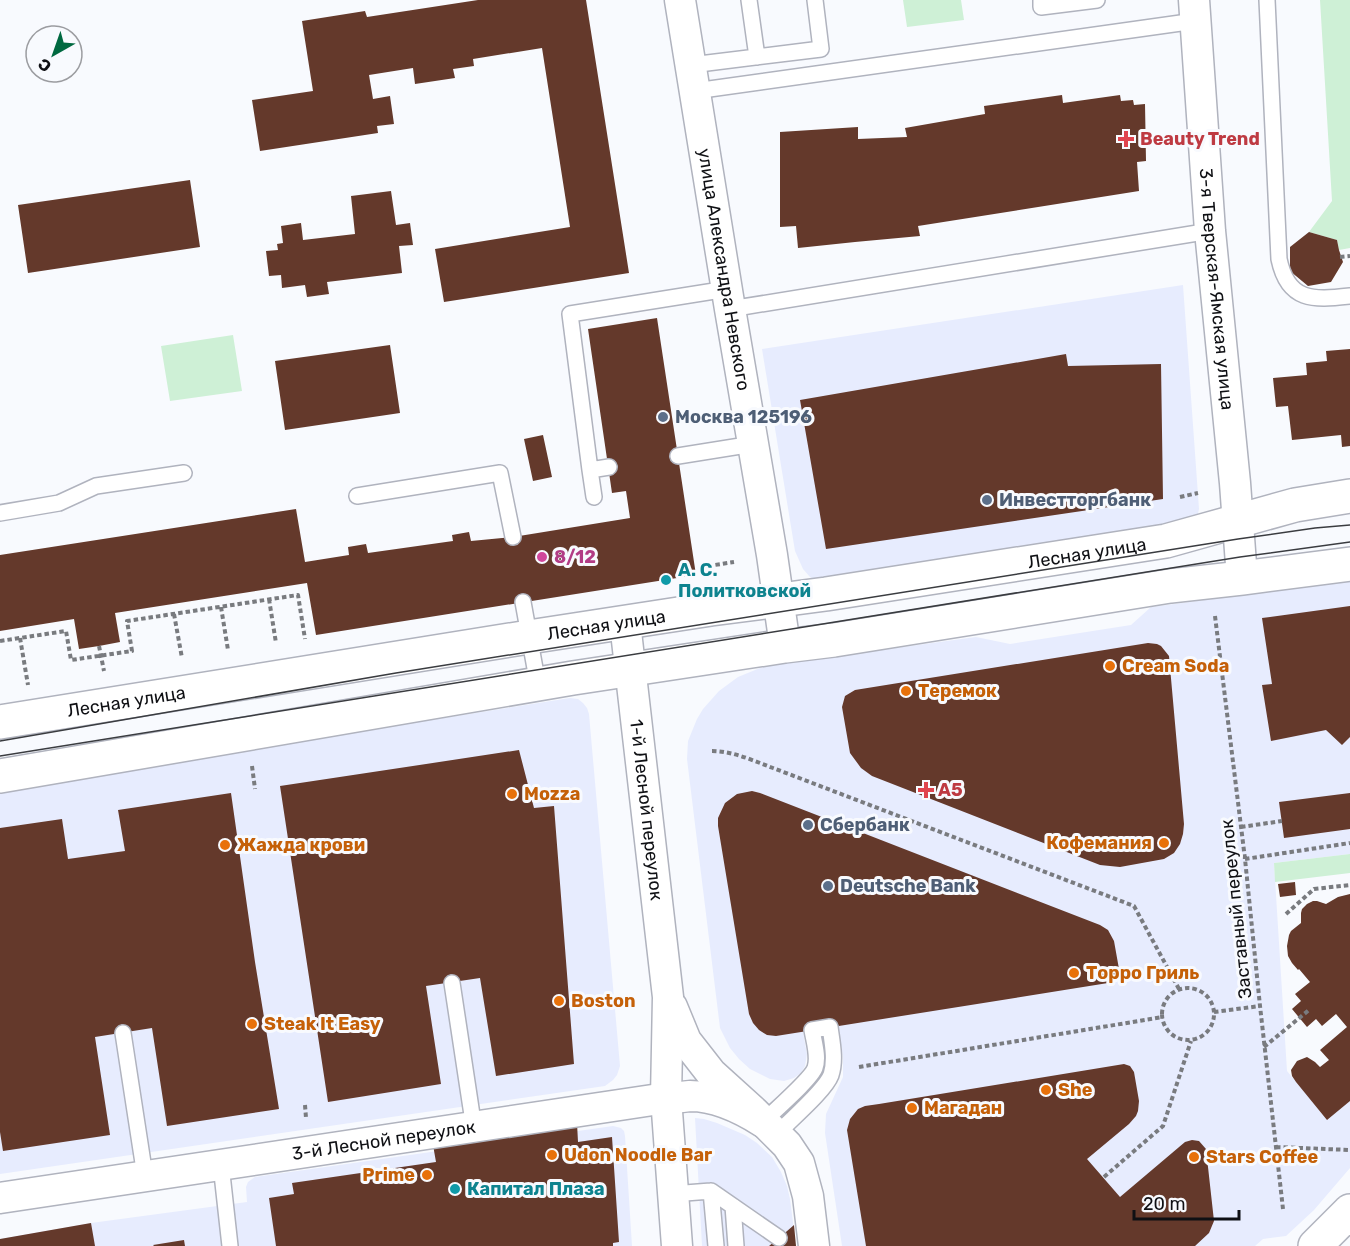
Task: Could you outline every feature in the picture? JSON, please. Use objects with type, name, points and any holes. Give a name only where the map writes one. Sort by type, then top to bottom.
[{"type":"street","name":"улица Александра Невского","points":[[680,0],[785,646]]},
{"type":"street","name":"3-я Тверская-Ямская улица","points":[[1195,10],[1210,231],[1242,578]]},
{"type":"street","name":"Лесная улица","points":[[0,722],[625,622],[826,594],[1166,541],[1295,505],[1350,496]]},
{"type":"street","points":[[0,777],[631,670],[846,638],[1170,585],[1350,564]]},
{"type":"street","name":"1-й Лесной переулок","points":[[625,622],[668,997],[666,1098],[677,1246]]},
{"type":"street","name":"1-й Лесной переулок","points":[[668,997],[686,1041],[704,1065],[787,1145],[799,1163],[808,1196],[814,1246]]},
{"type":"street","name":"3-й Лесной переулок","points":[[0,1198],[666,1098],[692,1096],[708,1098],[741,1110],[769,1128]]},
{"type":"street","points":[[1315,1246],[1350,1211]]},
{"type":"lane","points":[[748,0],[757,57]]},
{"type":"lane","points":[[693,78],[757,57],[821,49],[815,0]]},
{"type":"lane","points":[[1041,0],[1041,7],[1097,0]]},
{"type":"lane","points":[[1267,0],[1279,259],[1282,273],[1289,285],[1300,294],[1327,299],[1350,296]]},
{"type":"lane","points":[[693,78],[1195,10]]},
{"type":"lane","points":[[594,498],[570,314],[729,299],[1210,231]]},
{"type":"lane","points":[[678,456],[753,444]]},
{"type":"lane","points":[[590,470],[609,467]]},
{"type":"lane","points":[[0,513],[59,503],[96,486],[184,473]]},
{"type":"lane","points":[[357,496],[500,473],[513,537]]},
{"type":"lane","points":[[523,602],[538,685]]},
{"type":"lane","points":[[452,983],[474,1128]]},
{"type":"lane","points":[[830,1027],[833,1067],[826,1084],[819,1092],[769,1128],[814,1069],[816,1054],[812,1030],[830,1027]]},
{"type":"lane","points":[[123,1033],[145,1176]]},
{"type":"lane","points":[[221,1165],[230,1246]]},
{"type":"lane","points":[[711,1191],[716,1246]]},
{"type":"lane","points":[[672,1194],[711,1191],[779,1238]]},
{"type":"lane","points":[[733,1206],[736,1246]]},
{"type":"path","points":[[1340,257],[1350,256]]},
{"type":"path","points":[[1180,497],[1198,493]]},
{"type":"path","points":[[708,566],[734,562]]},
{"type":"path","points":[[0,641],[66,631],[70,660],[101,656],[132,651],[127,621],[298,595],[306,643]]},
{"type":"path","points":[[268,599],[276,647]]},
{"type":"path","points":[[221,607],[229,655]]},
{"type":"path","name":"Заставный переулок","points":[[1213,607],[1245,859],[1283,1209]]},
{"type":"path","points":[[174,614],[182,662]]},
{"type":"path","points":[[20,638],[28,687]]},
{"type":"path","points":[[99,646],[105,675]]},
{"type":"path","points":[[712,751],[736,755],[773,768],[1134,906],[1179,989]]},
{"type":"path","points":[[251,758],[255,789]]},
{"type":"path","points":[[1240,827],[1282,821]]},
{"type":"path","points":[[1245,859],[1350,843]]},
{"type":"path","points":[[1286,914],[1314,889],[1350,885]]},
{"type":"path","points":[[1193,988],[1205,994],[1213,1005],[1214,1012],[1215,1018],[1209,1031],[1191,1041],[1171,1034],[1163,1023],[1162,1009],[1168,997],[1179,989],[1193,988]]},
{"type":"path","points":[[1214,1012],[1260,1006]]},
{"type":"path","points":[[1264,1047],[1309,1010]]},
{"type":"path","points":[[853,1068],[1163,1017]]},
{"type":"path","points":[[1104,1178],[1163,1126],[1191,1041]]},
{"type":"path","points":[[305,1105],[306,1119]]},
{"type":"path","points":[[1276,1146],[1350,1150]]},
{"type":"shaded area","points":[[1183,285],[1199,509],[1193,523],[818,582],[803,569],[795,551],[762,349]]},
{"type":"shaded area","points":[[1350,581],[1350,854],[1274,863],[1287,1071],[1327,1119],[1350,1101],[1350,1168],[1314,1210],[1286,1236],[1263,1239],[1255,1246],[842,1246],[825,1133],[826,1114],[843,1077],[843,1057],[838,1026],[803,1032],[807,1054],[805,1066],[794,1078],[784,1081],[770,1079],[750,1069],[730,1048],[720,1028],[687,759],[688,741],[703,709],[719,691],[738,677],[771,665],[976,637],[1010,644],[1131,625],[1151,607]]},
{"type":"shaded area","points":[[570,698],[578,699],[583,703],[589,714],[620,1066],[613,1080],[605,1086],[0,1174],[0,788]]},
{"type":"shaded area","points":[[695,1118],[717,1123],[745,1135],[772,1157],[787,1186],[796,1246],[702,1246]]},
{"type":"shaded area","name":"Капитал Плаза","points":[[613,1126],[621,1128],[625,1136],[632,1246],[0,1246],[0,1239],[91,1223],[247,1202],[246,1187],[248,1182],[255,1177]]},
{"type":"green space","points":[[903,0],[961,0],[964,20],[907,27]]},
{"type":"green space","points":[[1320,0],[1350,0],[1350,248],[1339,250],[1337,240],[1309,232],[1332,201]]},
{"type":"green space","points":[[233,335],[242,391],[170,401],[161,346]]},
{"type":"green space","points":[[1350,854],[1350,873],[1275,882],[1274,863]]},
{"type":"building","points":[[478,0],[586,0],[629,273],[444,302],[435,249],[570,227],[542,48],[473,59],[474,66],[453,69],[455,78],[415,84],[413,68],[369,75],[373,99],[390,96],[394,124],[377,126],[378,133],[260,151],[252,100],[313,91],[302,21],[365,11],[367,17]]},
{"type":"building","points":[[1062,95],[1063,103],[1120,95],[1121,101],[1133,100],[1134,105],[1145,104],[1146,161],[1137,162],[1139,191],[918,226],[920,236],[798,248],[796,226],[780,227],[780,132],[858,127],[858,139],[907,137],[905,128],[985,114],[984,106]]},
{"type":"building","points":[[190,180],[200,247],[28,273],[18,205]]},
{"type":"building","points":[[391,191],[396,225],[410,223],[413,245],[399,246],[402,273],[327,282],[329,294],[307,297],[305,285],[282,288],[281,275],[269,276],[266,251],[278,250],[277,244],[283,243],[281,226],[301,223],[303,240],[355,234],[351,196]]},
{"type":"building","points":[[1309,232],[1337,240],[1343,262],[1331,282],[1308,286],[1290,271],[1290,247]]},
{"type":"building","points":[[657,318],[696,575],[316,635],[307,583],[115,613],[120,642],[99,646],[79,649],[74,619],[0,631],[0,555],[296,509],[305,562],[349,555],[348,547],[366,544],[368,553],[453,541],[452,535],[469,532],[471,541],[513,537],[630,518],[626,491],[612,493],[588,329]]},
{"type":"building","points":[[390,345],[400,413],[285,430],[275,361]]},
{"type":"building","points":[[1350,349],[1350,446],[1342,447],[1341,435],[1292,440],[1288,406],[1276,407],[1273,378],[1307,375],[1306,363],[1327,361],[1326,351]]},
{"type":"building","points":[[1066,354],[1068,366],[1161,364],[1163,499],[826,549],[800,400]]},
{"type":"building","points":[[543,435],[552,477],[533,481],[524,439]]},
{"type":"building","points":[[1350,606],[1350,737],[1342,745],[1326,730],[1271,741],[1262,685],[1272,684],[1262,618]]},
{"type":"building","points":[[1148,643],[1161,646],[1169,656],[1184,824],[1180,844],[1174,853],[1164,859],[1120,867],[1100,865],[872,776],[861,768],[850,753],[842,707],[845,696],[855,690]]},
{"type":"building","points":[[519,750],[534,808],[554,806],[574,1064],[496,1076],[480,978],[426,986],[441,1084],[328,1102],[280,786]]},
{"type":"building","points":[[752,791],[1100,925],[1108,930],[1114,941],[1119,969],[1117,976],[1108,983],[776,1036],[767,1035],[753,1023],[749,1014],[718,826],[718,818],[725,803],[737,794]]},
{"type":"building","points":[[231,793],[279,1109],[167,1126],[152,1028],[95,1037],[110,1135],[3,1151],[0,1132],[0,828],[62,819],[68,859],[125,851],[118,810]]},
{"type":"building","points":[[1350,793],[1350,829],[1284,838],[1279,802]]},
{"type":"building","points":[[1295,882],[1296,895],[1280,897],[1278,884]]},
{"type":"building","points":[[1350,894],[1350,1101],[1327,1120],[1296,1082],[1291,1070],[1297,1061],[1307,1057],[1320,1067],[1329,1060],[1320,1050],[1347,1027],[1336,1014],[1322,1026],[1316,1019],[1307,1027],[1292,1009],[1301,1001],[1295,994],[1310,982],[1292,963],[1288,956],[1287,946],[1289,935],[1301,923],[1302,909],[1307,904],[1317,901],[1326,904],[1338,897]]},
{"type":"building","points":[[1124,1064],[1130,1066],[1134,1072],[1139,1101],[1138,1111],[1129,1124],[1087,1159],[1120,1197],[1185,1142],[1199,1141],[1206,1149],[1214,1221],[1209,1233],[1195,1246],[866,1246],[847,1130],[850,1119],[858,1109]]},
{"type":"building","name":"Капитал Плаза","points":[[577,1123],[578,1142],[612,1137],[619,1242],[613,1243],[613,1246],[276,1246],[269,1198],[294,1194],[292,1183],[436,1162],[433,1145]]},
{"type":"building","points":[[91,1223],[95,1246],[0,1246],[0,1239]]},
{"type":"building","points":[[794,1225],[796,1246],[769,1246],[779,1238]]},
{"type":"building","points":[[184,1240],[185,1246],[153,1245]]},
{"type":"tram line","points":[[0,741],[396,673],[1238,539],[1350,525]]},
{"type":"tram line","points":[[0,756],[1240,557],[1350,542]]},
{"type":"place","name":"Beauty Trend","points":[[1126,139]]},
{"type":"place","name":"Москва 125196","points":[[663,417]]},
{"type":"place","name":"Инвестторгбанк","points":[[987,500]]},
{"type":"place","name":"8/12","points":[[542,557]]},
{"type":"place","name":"А. С. Политковской","points":[[666,580]]},
{"type":"place","name":"Cream Soda","points":[[1110,666]]},
{"type":"place","name":"Теремок","points":[[906,691]]},
{"type":"place","name":"А5","points":[[926,790]]},
{"type":"place","name":"Mozza","points":[[512,794]]},
{"type":"place","name":"Сбербанк","points":[[808,825]]},
{"type":"place","name":"Кофемания","points":[[1164,843]]},
{"type":"place","name":"Жажда крови","points":[[225,845]]},
{"type":"place","name":"Deutsche Bank","points":[[828,886]]},
{"type":"place","name":"Торро Гриль","points":[[1074,973]]},
{"type":"place","name":"Boston","points":[[559,1001]]},
{"type":"place","name":"Steak It Easy","points":[[252,1024]]},
{"type":"place","name":"She","points":[[1046,1090]]},
{"type":"place","name":"Магадан","points":[[912,1108]]},
{"type":"place","name":"Udon Noodle Bar","points":[[552,1155]]},
{"type":"place","name":"Stars Coffee","points":[[1194,1157]]},
{"type":"place","name":"Prime","points":[[427,1175]]},
{"type":"place","name":"Капитал Плаза","points":[[455,1189]]}]
